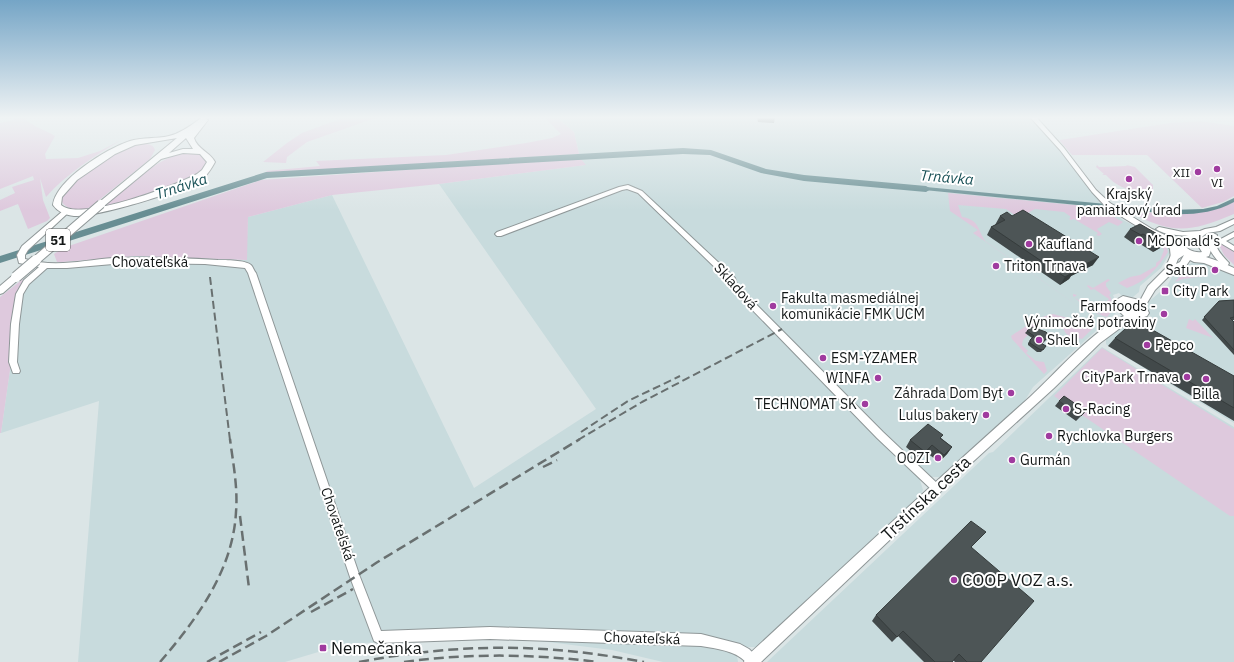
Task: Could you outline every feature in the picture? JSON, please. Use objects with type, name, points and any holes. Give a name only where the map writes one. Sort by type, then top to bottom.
[{"type":"main road","points":[[121,148],[98,161],[64,187],[57,197],[56,202],[59,208],[69,212],[86,213],[101,210],[189,182],[199,177],[209,167],[210,160],[204,152],[197,148]]},
{"type":"main road","points":[[151,164],[157,153],[156,148]]},
{"type":"main road","name":"51","points":[[0,292],[16,276],[101,204],[171,148]]},
{"type":"main road","points":[[151,164],[180,151],[204,152]]},
{"type":"main road","points":[[1184,243],[1234,271]]},
{"type":"main road","points":[[1184,243],[1201,252]]},
{"type":"main road","name":"Trstínska cesta","points":[[1169,271],[1170,264],[1174,257],[1181,253],[1184,243]]},
{"type":"main road","name":"Trstínska cesta","points":[[1135,302],[1169,271],[1183,264],[1188,256],[1201,252]]},
{"type":"main road","points":[[1183,264],[1194,259],[1200,259],[1224,265]]},
{"type":"main road","name":"Trstínska cesta","points":[[752,661],[1102,335],[1133,316],[1140,316],[1144,313],[1143,309],[1135,302],[1126,299],[1120,301],[1118,305],[1120,309],[1118,316],[1102,335]]},
{"type":"main road","points":[[1120,309],[1133,316]]},
{"type":"street","points":[[1060,148],[1104,202],[1132,220],[1184,243]]},
{"type":"street","name":"Skladová","points":[[500,234],[621,188],[634,189],[691,242],[707,254],[732,280],[734,286],[875,430],[936,488]]},
{"type":"street","name":"Chovateľská","points":[[69,212],[25,248],[21,254],[22,261],[34,265],[44,266],[115,261],[204,262],[246,265],[252,273],[360,592],[378,637],[490,633],[701,640],[736,648],[745,653],[752,661]]},
{"type":"street","name":"Trstínska cesta","points":[[1184,243],[1197,238],[1205,231],[1218,229],[1234,222]]},
{"type":"street","name":"Trstínska cesta","points":[[1201,252],[1204,240],[1213,235],[1218,229]]},
{"type":"street","points":[[1160,233],[1183,234],[1205,231]]},
{"type":"street","points":[[1160,233],[1173,246],[1174,257]]},
{"type":"street","points":[[1213,235],[1211,241],[1213,248],[1224,265]]},
{"type":"street","points":[[1233,235],[1221,241],[1234,249]]},
{"type":"street","points":[[16,371],[13,362],[18,304],[21,290],[27,282],[44,266]]},
{"type":"shaded area","points":[[0,148],[48,148],[45,154],[46,159],[78,158],[109,148],[63,180],[46,197],[40,178],[43,200],[50,218],[47,221],[28,229],[18,204],[0,211],[0,200],[15,193],[12,187],[34,180],[33,176],[0,189]]},
{"type":"shaded area","points":[[130,148],[154,148],[155,150],[150,159],[92,206],[75,210],[63,203],[61,199],[62,195],[75,180],[85,172],[121,151]]},
{"type":"shaded area","points":[[281,148],[299,148],[287,157],[286,163],[263,162]]},
{"type":"shaded area","points":[[493,148],[578,148],[579,154],[268,173],[266,171],[320,166],[316,161],[446,155]]},
{"type":"shaded area","points":[[578,148],[1059,148],[1102,205],[948,190],[948,192],[1108,208],[1123,220],[1168,243],[1172,249],[1161,268],[1140,286],[1139,292],[1133,297],[1122,296],[1119,293],[1113,295],[1116,313],[1033,387],[1024,402],[942,477],[932,477],[927,474],[920,480],[923,490],[919,498],[761,646],[742,647],[737,655],[738,662],[663,662],[612,650],[499,636],[345,644],[285,662],[78,662],[99,401],[1,433],[23,279],[62,262],[136,256],[246,260],[248,217],[332,195],[474,488],[596,409],[439,184],[585,165],[580,158]]},
{"type":"shaded area","points":[[1066,148],[1234,148],[1234,196],[1223,202],[1202,208],[1147,155],[1072,155]]},
{"type":"shaded area","points":[[192,152],[206,159],[206,165],[195,177],[161,190],[104,207],[156,165],[168,158]]},
{"type":"shaded area","points":[[580,158],[586,165],[439,184],[332,195],[248,217],[247,260],[136,256],[57,262],[54,254],[63,248],[261,180]]},
{"type":"shaded area","points":[[1097,165],[1099,167],[1127,166],[1126,165],[1135,167],[1153,185],[1153,189],[1139,191],[1122,187],[1106,175],[1102,175],[1104,174],[1096,167]]},
{"type":"shaded area","points":[[948,193],[1105,208],[1114,217],[1123,222],[1118,226],[1109,222],[1097,229],[1102,234],[1099,236],[1096,235],[1098,233],[1074,219],[1069,219],[1071,217],[1064,212],[1035,209],[1019,218],[1006,209],[958,205],[962,217],[968,218],[975,222],[985,241],[1100,321],[973,233],[978,230],[950,211]]},
{"type":"shaded area","points":[[1234,201],[1234,214],[1218,221],[1191,228],[1168,227],[1155,224],[1126,210],[1181,214],[1195,213],[1222,207]]},
{"type":"shaded area","points":[[1221,242],[1234,251],[1234,265],[1224,255],[1219,245]]},
{"type":"shaded area","points":[[1162,243],[1166,246],[1168,252],[1160,264],[1150,274],[1140,282],[1127,288],[1118,283],[1130,277],[1140,275],[1156,266],[1156,263],[1160,260],[1164,250],[1160,245]]},
{"type":"shaded area","points":[[1194,261],[1199,261],[1234,275],[1234,423],[1106,344],[1106,338],[1131,319],[1144,320],[1154,324],[1157,321],[1148,314],[1146,304],[1167,286],[1172,277]]},
{"type":"shaded area","points":[[1196,265],[1205,276],[1183,279],[1175,282],[1182,274]]},
{"type":"shaded area","points":[[23,279],[1,433],[0,433],[0,297]]},
{"type":"shaded area","points":[[1108,279],[1110,280],[1106,283],[1106,286],[1111,293],[1109,295],[1113,310],[1107,317],[1103,316],[1089,309],[1074,297],[1100,314],[1111,306],[1107,301],[1109,299],[1094,289],[1091,290],[1087,286],[1088,285],[1093,288]]},
{"type":"shaded area","points":[[1053,314],[1090,324],[1094,327],[1082,339],[1068,335],[1062,326],[1057,322],[1052,321],[1041,324],[1031,332],[1023,340],[1022,345],[1028,351],[1026,353],[1036,361],[1044,362],[1047,371],[1044,374],[1012,339],[1011,336],[1038,318]]},
{"type":"shaded area","points":[[1189,319],[1193,321],[1195,319],[1213,338],[1186,328]]},
{"type":"shaded area","points":[[1102,347],[1234,427],[1234,662],[767,662],[989,453],[993,452]]},
{"type":"shaded area","points":[[1102,348],[1234,429],[1234,516],[1230,516],[1054,396]]},
{"type":"building","name":"Kaufland","points":[[1023,210],[1099,257],[1074,270],[1075,271],[1065,277],[991,227],[1005,220],[1000,216],[1007,212],[1012,216]]},
{"type":"building","points":[[1140,224],[1166,239],[1159,243],[1130,229]]},
{"type":"building","points":[[1234,300],[1234,317],[1230,318],[1234,322],[1234,350],[1204,317],[1219,301]]},
{"type":"building","points":[[1135,320],[1234,376],[1234,408],[1115,338]]},
{"type":"building","name":"Shell","points":[[1032,327],[1046,332],[1050,336],[1041,343],[1046,346],[1043,350],[1030,343],[1030,340],[1034,336],[1027,331]]},
{"type":"building","points":[[1064,396],[1086,411],[1081,416],[1059,401]]},
{"type":"building","points":[[928,424],[943,435],[940,438],[952,447],[944,455],[932,445],[925,452],[910,440]]},
{"type":"building","name":"COOP VOZ a.s.","points":[[971,521],[986,532],[971,547],[1034,601],[981,662],[967,662],[959,654],[952,662],[935,662],[903,631],[897,637],[876,615]]},
{"type":"waterway","name":"Trnávka","points":[[0,260],[266,175],[683,151],[711,153],[764,171],[804,178],[926,189]]},
{"type":"waterway","name":"Trnávka","points":[[926,189],[1170,212],[1203,211],[1219,207],[1234,200]]},
{"type":"railway","points":[[210,277],[230,440]]},
{"type":"railway","points":[[578,440],[642,402],[782,329]]},
{"type":"railway","points":[[581,432],[628,401],[680,376]]},
{"type":"railway","points":[[160,662],[200,611],[211,593],[228,554],[236,512],[235,475],[230,439]]},
{"type":"railway","points":[[219,662],[266,636],[376,563],[580,439]]},
{"type":"railway","points":[[543,467],[557,460]]},
{"type":"railway","points":[[240,516],[249,588]]},
{"type":"railway","points":[[311,612],[353,589]]},
{"type":"railway","points":[[207,662],[261,632]]},
{"type":"railway","points":[[359,662],[432,651],[502,648],[571,651],[644,662]]},
{"type":"railway","points":[[404,662],[477,656],[549,657],[598,662]]},
{"type":"place","name":"VI","points":[[1217,169]]},
{"type":"place","name":"XII","points":[[1198,172]]},
{"type":"place","name":"Krajský pamiatkový úrad","points":[[1129,179]]},
{"type":"place","name":"McDonald's","points":[[1139,241]]},
{"type":"place","name":"Kaufland","points":[[1029,244]]},
{"type":"place","name":"Triton Trnava","points":[[996,266]]},
{"type":"place","name":"Saturn","points":[[1215,270]]},
{"type":"place","name":"City Park","points":[[1165,291]]},
{"type":"place","name":"Fakulta masmediálnej komunikácie FMK UCM","points":[[773,306]]},
{"type":"place","name":"Farmfoods - Výnimočné potraviny","points":[[1164,314]]},
{"type":"place","name":"Shell","points":[[1039,340]]},
{"type":"place","name":"Pepco","points":[[1147,345]]},
{"type":"place","name":"ESM-YZAMER","points":[[823,358]]},
{"type":"place","name":"CityPark Trnava","points":[[1187,377]]},
{"type":"place","name":"WINFA","points":[[878,378]]},
{"type":"place","name":"Billa","points":[[1206,379]]},
{"type":"place","name":"Záhrada Dom Byt","points":[[1011,393]]},
{"type":"place","name":"TECHNOMAT SK","points":[[865,404]]},
{"type":"place","name":"S-Racing","points":[[1066,409]]},
{"type":"place","name":"Lulus bakery","points":[[986,415]]},
{"type":"place","name":"Rychlovka Burgers","points":[[1049,436]]},
{"type":"place","name":"OOZI","points":[[938,458]]},
{"type":"place","name":"Gurmán","points":[[1012,460]]},
{"type":"place","name":"COOP VOZ a.s.","points":[[954,580]]},
{"type":"place","name":"Nemečanka","points":[[323,648]]}]
